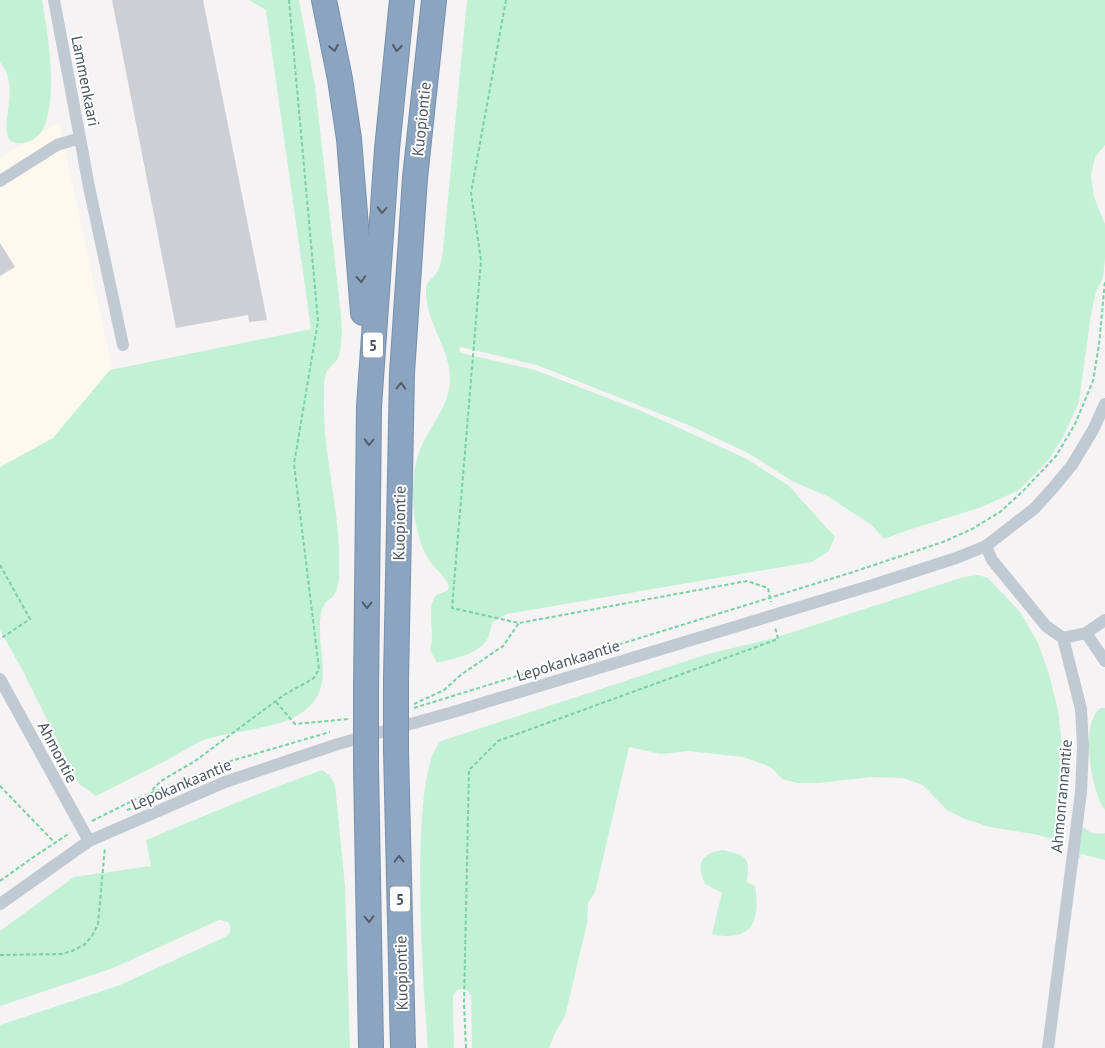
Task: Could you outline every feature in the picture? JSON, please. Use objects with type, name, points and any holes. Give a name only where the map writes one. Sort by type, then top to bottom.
[{"type":"highway","points":[[324,0],[350,139],[358,230],[369,406]]},
{"type":"highway","name":"Kuopiontie","points":[[371,1048],[366,765],[369,406],[387,149],[402,0]]},
{"type":"highway","name":"Kuopiontie","points":[[403,1048],[396,750],[402,373],[415,178],[434,0]]},
{"type":"street","name":"Lammenkaari","points":[[0,181],[57,146],[80,138],[54,0]]},
{"type":"street","points":[[80,138],[123,345]]},
{"type":"street","name":"Lepokankaantie","points":[[0,904],[89,841],[225,782],[328,748],[450,713],[902,575],[986,546],[1035,508],[1053,488],[1072,465],[1102,419],[1105,404]]},
{"type":"street","points":[[986,546],[992,560],[1046,626],[1063,638],[1086,634],[1105,620]]},
{"type":"street","points":[[1086,634],[1105,660]]},
{"type":"street","name":"Ahmonrannantie","points":[[1048,1048],[1081,792],[1084,746],[1081,709],[1063,638]]},
{"type":"street","name":"Ahmontie","points":[[0,679],[89,841]]},
{"type":"path","points":[[124,811],[142,806],[148,801],[152,792],[161,781],[194,761],[245,725],[252,717],[276,702],[284,694],[314,678],[318,669],[294,464],[318,321],[289,0]]},
{"type":"path","points":[[466,1048],[464,1004],[469,770],[498,741],[778,639],[768,588],[747,582],[519,624],[452,608],[481,260],[471,193],[506,0]]},
{"type":"path","points":[[411,709],[770,598],[943,542],[972,529],[1000,512],[1056,456],[1075,424],[1093,381],[1099,345],[1105,281]]},
{"type":"path","points":[[0,565],[30,619],[0,639]]},
{"type":"path","points":[[0,882],[80,827],[134,800],[224,764],[336,731]]},
{"type":"path","points":[[0,786],[55,843]]},
{"type":"path","points":[[0,955],[61,954],[84,945],[98,924],[101,879],[108,832]]},
{"type":"shaded area","points":[[59,122],[120,404],[0,484],[0,158]]},
{"type":"green space","points":[[0,0],[42,0],[50,55],[50,101],[46,120],[39,135],[22,143],[11,141],[7,132],[10,92],[6,71],[0,62]]},
{"type":"green space","points":[[249,0],[299,0],[315,86],[341,313],[341,347],[336,361],[328,370],[324,385],[324,418],[337,526],[339,572],[336,592],[324,604],[321,616],[320,635],[323,667],[321,688],[309,707],[298,715],[271,725],[199,742],[96,796],[79,784],[23,671],[0,630],[0,467],[53,438],[110,370],[311,329],[266,10]]},
{"type":"green space","points":[[467,0],[1105,0],[1105,145],[1095,157],[1091,176],[1094,197],[1105,224],[1103,278],[1096,292],[1091,314],[1079,402],[1064,435],[1049,459],[1019,490],[982,507],[884,539],[873,526],[829,497],[792,481],[750,454],[691,426],[537,365],[461,347],[459,350],[461,353],[535,370],[644,412],[747,459],[789,486],[835,537],[828,552],[811,562],[507,614],[493,622],[488,638],[479,648],[466,655],[437,663],[430,650],[432,643],[431,608],[436,595],[447,591],[449,587],[445,579],[427,557],[422,546],[415,519],[413,489],[416,462],[420,450],[449,391],[450,381],[447,357],[429,314],[426,287],[438,270],[442,256]]},
{"type":"green space","points":[[978,575],[988,578],[1021,613],[1038,643],[1049,674],[1058,710],[1064,766],[1057,841],[1039,835],[990,827],[965,819],[947,810],[923,785],[903,778],[871,777],[819,783],[797,783],[782,779],[773,769],[766,765],[743,757],[689,751],[661,754],[629,747],[595,892],[588,903],[587,924],[565,1016],[549,1048],[472,1048],[471,996],[468,991],[463,989],[457,990],[453,996],[454,1048],[428,1048],[421,936],[421,839],[424,795],[431,761],[441,741],[708,654],[774,638],[964,577]]},
{"type":"green space","points":[[1101,708],[1105,708],[1105,810],[1095,788],[1089,742],[1090,727],[1094,716]]},
{"type":"green space","points":[[322,770],[330,776],[335,785],[345,886],[350,1048],[0,1048],[0,1025],[120,985],[225,937],[230,933],[230,929],[228,922],[219,920],[113,968],[0,1006],[0,931],[74,877],[151,866],[146,840],[245,799]]},
{"type":"green space","points":[[1081,824],[1092,833],[1105,833],[1105,860],[1081,854],[1080,859],[1077,857]]},
{"type":"green space","points":[[723,850],[745,858],[748,867],[747,882],[755,886],[757,898],[755,919],[751,926],[745,932],[726,936],[712,934],[722,893],[705,884],[701,870],[702,861],[705,857]]},
{"type":"building","points":[[112,0],[203,0],[267,320],[249,322],[248,315],[176,328]]},
{"type":"building","points":[[0,243],[15,267],[0,276]]}]
